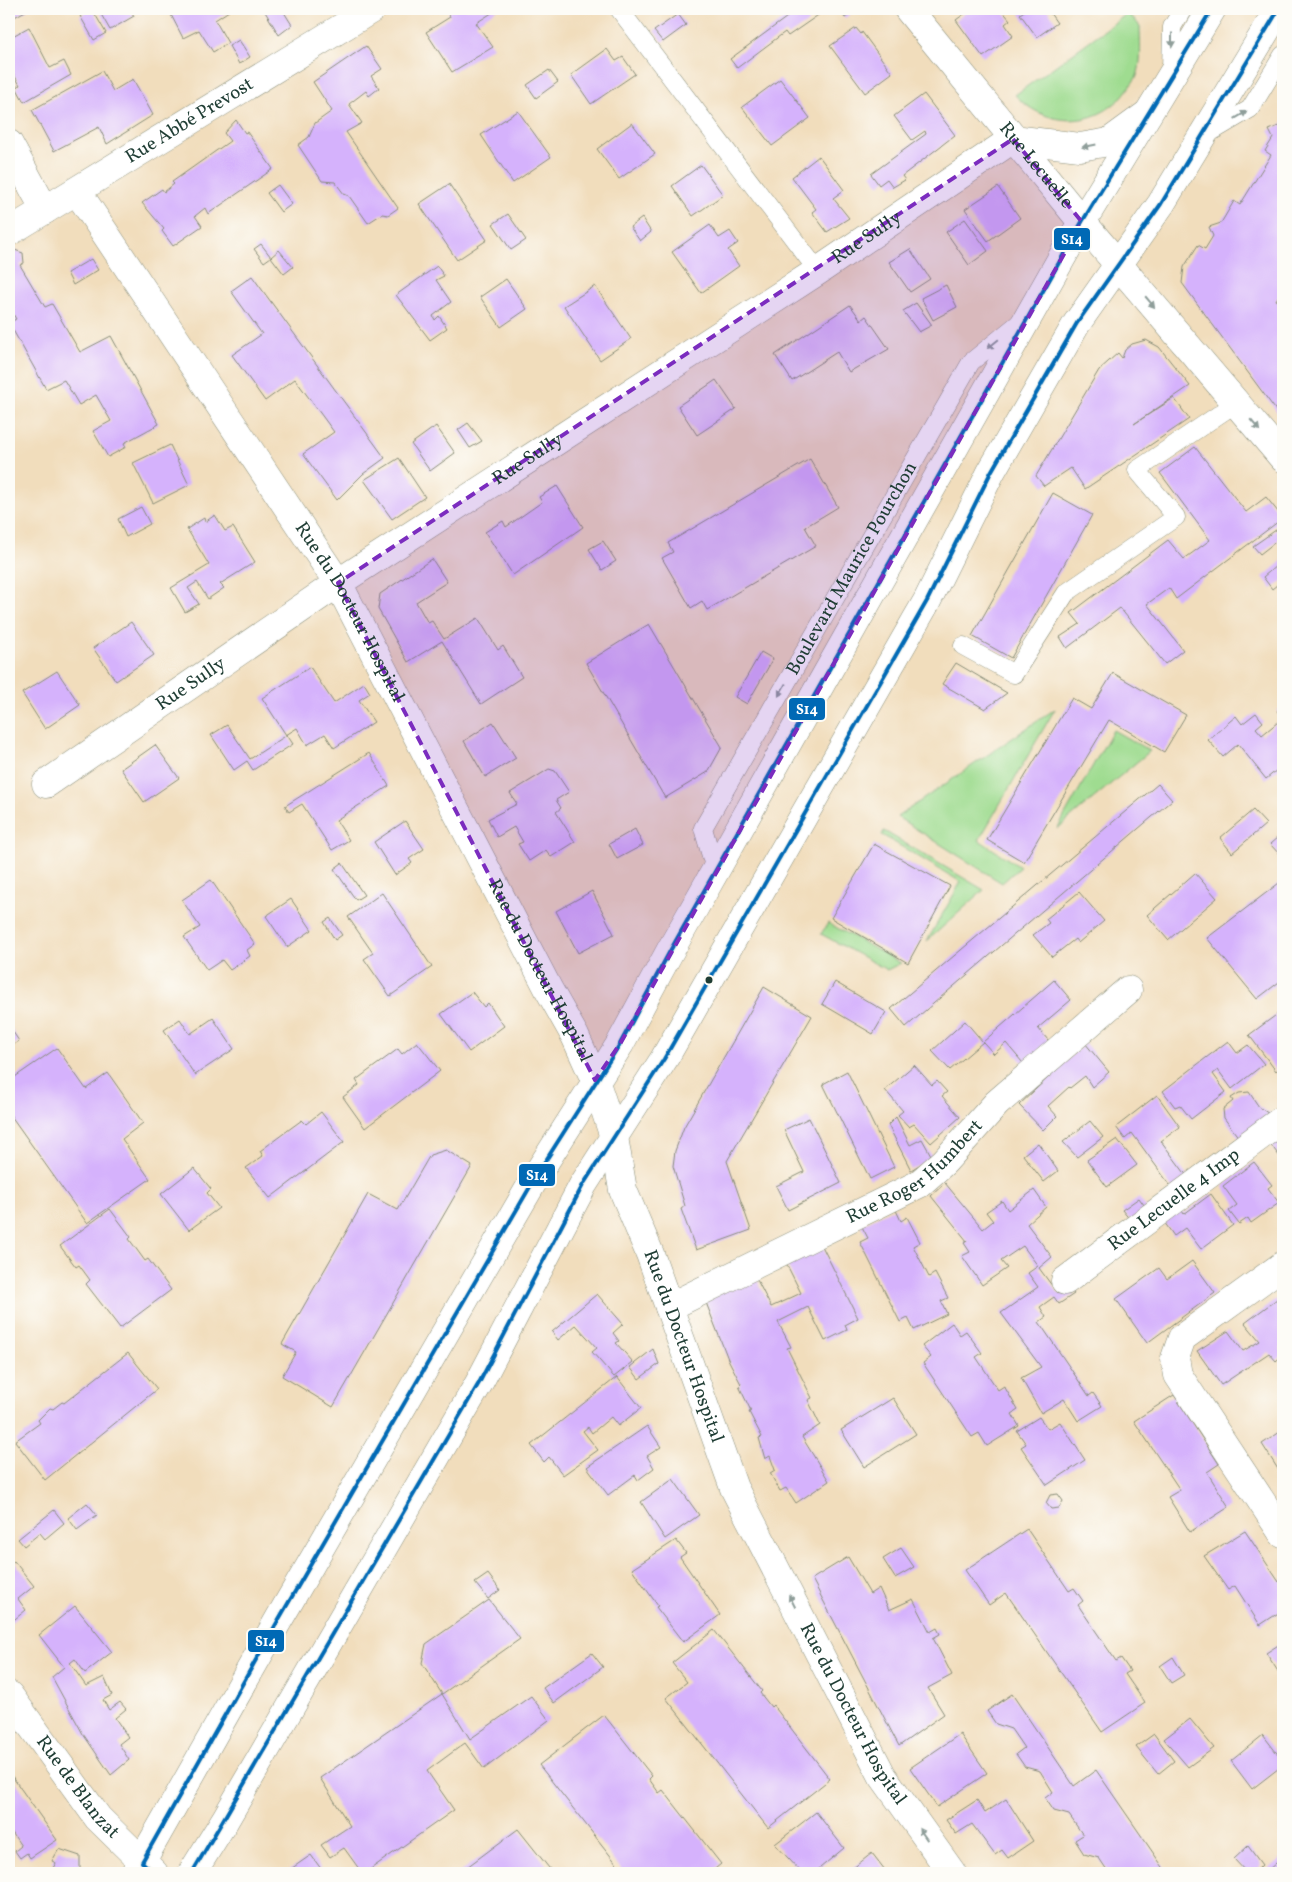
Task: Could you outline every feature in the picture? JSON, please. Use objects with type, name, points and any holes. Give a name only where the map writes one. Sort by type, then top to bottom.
[{"type":"street","name":"Rue Abbé Prevost","points":[[9,232],[77,191],[345,16],[372,9]]},
{"type":"street","name":"Rue Lecuelle","points":[[908,9],[1082,222],[1283,458]]},
{"type":"street","name":"Boulevard Maurice Pourchon","points":[[144,1869],[279,1619],[541,1168],[595,1080],[620,1044],[1082,222],[1212,9]]},
{"type":"street","points":[[192,1873],[226,1820],[479,1383],[583,1185],[664,1059],[927,601],[991,472],[1077,322],[1161,204],[1279,9]]},
{"type":"street","name":"Boulevard Maurice Pourchon","points":[[1013,139],[1080,147],[1109,142],[1146,115]]},
{"type":"street","name":"Rue Sully","points":[[46,784],[338,583],[818,271],[1013,139]]},
{"type":"street","points":[[9,144],[45,210]]},
{"type":"street","name":"Rue du Docteur Hospital","points":[[77,191],[338,583],[549,990],[575,1036],[595,1080],[614,1137],[623,1190],[669,1307],[734,1488],[882,1775],[952,1873]]},
{"type":"street","name":"Rue Roger Humbert","points":[[669,1307],[919,1184],[944,1162],[998,1103],[1128,990]]},
{"type":"street","name":"Rue Lecuelle 4 Imp","points":[[1065,1282],[1283,1119]]},
{"type":"street","points":[[1283,1265],[1182,1338],[1175,1358],[1178,1376],[1283,1534]]},
{"type":"street","name":"Rue de Blanzat","points":[[9,1695],[98,1818],[144,1869]]},
{"type":"lane","points":[[619,9],[818,271]]},
{"type":"lane","points":[[1172,74],[1172,27],[1183,9]]},
{"type":"lane","points":[[1199,139],[1250,109],[1283,55]]},
{"type":"lane","points":[[963,646],[1014,674],[1066,593],[1176,517],[1137,470],[1236,403]]},
{"type":"highlighted area","points":[[1013,139],[1082,222],[620,1044],[595,1080],[338,583]]},
{"type":"green space","points":[[1128,13],[1140,26],[1138,73],[1128,89],[1103,112],[1073,120],[1057,119],[1042,114],[1028,106],[1015,95]]},
{"type":"green space","points":[[1055,709],[979,840],[1020,867],[1002,883],[897,817]]},
{"type":"green space","points":[[1113,730],[1150,751],[1057,829]]},
{"type":"green space","points":[[884,831],[984,890],[927,941],[961,882],[882,835]]},
{"type":"green space","points":[[828,923],[901,963],[887,970],[821,934]]},
{"type":"building","points":[[9,9],[29,9],[9,20]]},
{"type":"building","points":[[92,9],[106,33],[94,40],[80,16]]},
{"type":"building","points":[[98,9],[130,9],[134,16],[110,30]]},
{"type":"building","points":[[168,9],[232,9],[215,20],[228,43],[213,52],[199,30],[183,38]]},
{"type":"building","points":[[282,9],[292,25],[279,35],[264,10]]},
{"type":"building","points":[[455,9],[498,9],[476,23],[493,47],[452,72],[426,32],[450,17],[448,13]]},
{"type":"building","points":[[798,9],[827,9],[788,36],[785,32],[737,68],[730,59]]},
{"type":"building","points":[[838,9],[857,9],[845,18]]},
{"type":"building","points":[[971,9],[993,9],[997,13],[1001,9],[1010,20],[1005,24],[1013,36],[983,57],[956,20]]},
{"type":"building","points":[[1027,9],[1047,9],[1057,23],[1037,37],[1020,14]]},
{"type":"building","points":[[678,14],[686,25],[663,42],[654,31]]},
{"type":"building","points":[[29,27],[50,68],[64,61],[71,75],[24,102],[16,87],[20,85],[13,73],[9,71],[9,38]]},
{"type":"building","points":[[856,28],[861,34],[862,32],[892,73],[865,93],[830,46]]},
{"type":"building","points":[[239,40],[250,57],[239,64],[229,46]]},
{"type":"building","points":[[366,46],[382,69],[371,76],[379,88],[369,96],[366,91],[349,104],[362,123],[346,132],[398,208],[388,215],[382,214],[368,223],[349,196],[344,194],[335,182],[322,181],[298,145],[309,137],[315,123],[332,111],[313,82]]},
{"type":"building","points":[[607,49],[616,61],[623,57],[635,74],[591,104],[571,75]]},
{"type":"building","points":[[549,70],[558,82],[536,98],[527,85]]},
{"type":"building","points":[[102,71],[113,91],[133,79],[153,115],[107,144],[99,127],[54,151],[32,110]]},
{"type":"building","points":[[780,79],[810,118],[772,146],[742,107]]},
{"type":"building","points":[[924,94],[955,135],[902,176],[905,180],[893,187],[887,179],[879,185],[871,174],[926,134],[925,131],[912,140],[894,116]]},
{"type":"building","points":[[518,111],[551,157],[513,183],[481,135]]},
{"type":"building","points":[[236,120],[245,133],[247,132],[273,169],[208,214],[205,208],[195,216],[202,226],[173,246],[162,231],[164,229],[142,203],[162,189],[164,192],[174,184],[172,182],[230,141],[224,133]]},
{"type":"building","points":[[1283,121],[1283,289],[1276,300],[1283,304],[1283,420],[1182,283],[1184,267],[1198,245],[1205,249],[1213,236],[1209,227],[1221,223],[1234,201],[1240,205],[1271,155],[1265,151],[1273,138],[1269,130],[1281,125]]},
{"type":"building","points":[[632,123],[655,154],[619,179],[597,149]]},
{"type":"building","points":[[819,156],[844,190],[833,198],[849,218],[827,232],[812,212],[816,209],[792,177]]},
{"type":"building","points":[[701,165],[723,195],[693,216],[672,186]]},
{"type":"building","points":[[449,184],[487,240],[457,260],[419,204]]},
{"type":"building","points":[[278,185],[292,204],[281,212],[267,193]]},
{"type":"building","points":[[998,187],[1020,218],[988,241],[965,209]]},
{"type":"building","points":[[508,214],[526,240],[511,250],[493,224]]},
{"type":"building","points":[[642,218],[651,232],[640,241],[630,227]]},
{"type":"building","points":[[965,219],[988,251],[969,265],[946,232]]},
{"type":"building","points":[[710,225],[719,238],[730,231],[738,243],[728,250],[739,266],[701,293],[672,252]]},
{"type":"building","points":[[261,244],[271,257],[264,262],[254,249]]},
{"type":"building","points":[[12,249],[23,253],[24,263],[20,265],[45,307],[52,304],[80,352],[111,336],[159,424],[124,443],[126,447],[108,457],[93,431],[111,421],[96,395],[79,405],[64,380],[46,389],[9,323],[16,319],[9,307],[9,251]]},
{"type":"building","points":[[910,249],[930,279],[910,292],[889,262]]},
{"type":"building","points":[[279,250],[293,267],[284,274],[271,257]]},
{"type":"building","points":[[91,259],[98,270],[73,285],[67,273]]},
{"type":"building","points":[[437,266],[444,276],[436,280],[451,302],[433,316],[435,320],[439,316],[447,328],[430,340],[396,295]]},
{"type":"building","points":[[252,276],[385,458],[363,474],[337,500],[303,454],[334,432],[295,379],[265,401],[232,355],[262,334],[231,291]]},
{"type":"building","points":[[506,279],[527,309],[501,327],[480,297]]},
{"type":"building","points":[[946,285],[957,307],[933,320],[921,298]]},
{"type":"building","points":[[595,286],[631,339],[600,360],[564,306]]},
{"type":"building","points":[[916,303],[932,325],[919,332],[903,311]]},
{"type":"building","points":[[850,305],[861,320],[866,316],[889,349],[849,372],[837,352],[792,381],[775,355]]},
{"type":"building","points":[[1146,340],[1159,347],[1190,386],[1134,424],[1174,398],[1189,419],[1085,489],[1071,468],[1044,486],[1036,476],[1099,370],[1118,353],[1122,358],[1125,350],[1132,344]]},
{"type":"building","points":[[716,380],[736,409],[697,435],[678,406]]},
{"type":"building","points":[[468,423],[482,441],[470,448],[458,430]]},
{"type":"building","points":[[436,426],[455,453],[430,471],[411,444]]},
{"type":"building","points":[[170,445],[189,485],[153,503],[133,463]]},
{"type":"building","points":[[1195,447],[1246,512],[1266,497],[1283,518],[1176,599],[1169,588],[1147,604],[1183,650],[1165,664],[1120,608],[1067,648],[1060,637],[1080,624],[1071,613],[1168,540],[1184,559],[1210,540],[1160,473]]},
{"type":"building","points":[[399,458],[425,497],[392,519],[364,480]]},
{"type":"building","points":[[810,459],[838,507],[805,527],[816,546],[707,610],[702,601],[691,608],[662,558],[673,552],[668,543]]},
{"type":"building","points":[[557,486],[583,527],[513,575],[485,532],[503,521],[506,527],[542,502],[539,497]]},
{"type":"building","points":[[1053,493],[1092,515],[1011,658],[972,636]]},
{"type":"building","points":[[141,507],[150,524],[126,537],[118,519]]},
{"type":"building","points":[[215,515],[225,531],[233,527],[255,562],[220,584],[224,588],[208,599],[197,582],[188,588],[199,604],[185,612],[171,588],[209,565],[187,529],[204,518],[205,522]]},
{"type":"building","points":[[1283,525],[1283,536],[1260,554],[1253,546]]},
{"type":"building","points":[[603,541],[616,561],[602,570],[589,549]]},
{"type":"building","points":[[432,559],[447,582],[416,602],[428,623],[432,621],[444,639],[478,618],[498,650],[503,646],[522,677],[481,704],[442,641],[408,662],[378,609],[380,594]]},
{"type":"building","points":[[1283,560],[1283,580],[1272,589],[1263,577]]},
{"type":"building","points":[[131,622],[154,655],[116,681],[93,648]]},
{"type":"building","points":[[649,624],[722,747],[708,772],[665,798],[586,663]]},
{"type":"building","points":[[761,652],[773,659],[747,704],[735,697]]},
{"type":"building","points":[[956,663],[1007,693],[985,709],[942,684]]},
{"type":"building","points":[[310,667],[334,703],[364,683],[370,693],[359,700],[374,722],[334,748],[325,734],[307,745],[297,728],[286,735],[262,698]]},
{"type":"building","points":[[57,671],[80,705],[45,729],[22,693]]},
{"type":"building","points":[[1113,673],[1186,715],[1164,752],[1109,720],[1024,862],[987,840],[1072,698],[1091,709]]},
{"type":"building","points":[[1283,706],[1283,718],[1277,711]]},
{"type":"building","points":[[1256,713],[1263,722],[1256,728],[1262,735],[1283,718],[1283,765],[1266,779],[1238,744],[1223,757],[1208,740],[1236,716],[1242,724]]},
{"type":"building","points":[[493,722],[516,758],[485,777],[464,741]]},
{"type":"building","points":[[227,725],[250,759],[287,735],[293,744],[253,770],[247,761],[234,770],[211,735]]},
{"type":"building","points":[[155,745],[179,778],[144,802],[121,769]]},
{"type":"building","points":[[369,753],[389,786],[336,820],[349,840],[332,850],[302,804],[289,812],[285,806]]},
{"type":"building","points":[[549,769],[555,771],[569,792],[556,800],[561,808],[556,812],[575,842],[551,857],[546,850],[529,861],[518,844],[523,842],[514,827],[497,837],[488,819],[517,804],[510,793]]},
{"type":"building","points":[[1158,784],[1172,800],[906,1027],[891,1009]]},
{"type":"building","points":[[1253,810],[1266,824],[1232,853],[1220,838]]},
{"type":"building","points":[[405,821],[424,849],[409,859],[412,863],[395,875],[374,842]]},
{"type":"building","points":[[635,829],[643,845],[617,859],[609,844]]},
{"type":"building","points":[[1278,837],[1283,843],[1283,852],[1280,855],[1270,844]]},
{"type":"building","points":[[874,844],[950,886],[908,963],[831,918]]},
{"type":"building","points":[[342,863],[364,895],[356,900],[334,869]]},
{"type":"building","points":[[1195,873],[1217,898],[1168,940],[1147,915]]},
{"type":"building","points":[[211,880],[255,944],[247,950],[250,956],[230,970],[222,960],[207,970],[184,937],[200,927],[182,900]]},
{"type":"building","points":[[1283,880],[1283,979],[1257,999],[1207,938]]},
{"type":"building","points":[[592,891],[614,934],[578,953],[556,911]]},
{"type":"building","points":[[1079,892],[1104,921],[1078,943],[1075,939],[1052,957],[1033,935],[1049,923],[1046,919]]},
{"type":"building","points":[[382,893],[432,967],[390,996],[364,959],[373,953],[348,917]]},
{"type":"building","points":[[291,899],[312,930],[287,947],[266,916]]},
{"type":"building","points":[[330,918],[342,935],[335,940],[324,922]]},
{"type":"building","points":[[1054,980],[1071,1000],[1038,1028],[1053,1046],[1028,1069],[1006,1043],[994,1054],[983,1042]]},
{"type":"building","points":[[835,982],[886,1012],[873,1034],[822,1004]]},
{"type":"building","points":[[764,987],[812,1016],[727,1161],[751,1230],[696,1250],[681,1209],[685,1206],[673,1166],[675,1151],[684,1127]]},
{"type":"building","points":[[472,992],[484,1007],[488,1003],[504,1026],[469,1052],[441,1014]]},
{"type":"building","points":[[1283,1010],[1283,1065],[1276,1071],[1249,1035]]},
{"type":"building","points":[[213,1018],[234,1049],[195,1075],[164,1030],[180,1019],[190,1034]]},
{"type":"building","points":[[965,1021],[983,1042],[950,1070],[932,1051]]},
{"type":"building","points":[[9,1026],[19,1041],[9,1048]]},
{"type":"building","points":[[1228,1041],[1237,1053],[1248,1045],[1264,1064],[1232,1089],[1218,1070],[1213,1074],[1226,1092],[1191,1119],[1180,1105],[1175,1107],[1163,1091]]},
{"type":"building","points":[[417,1042],[440,1071],[365,1128],[343,1097],[359,1085],[356,1080],[398,1049],[402,1054]]},
{"type":"building","points":[[1085,1043],[1109,1072],[1092,1087],[1085,1076],[1069,1087],[1048,1106],[1057,1116],[1043,1130],[1019,1105]]},
{"type":"building","points":[[57,1048],[86,1089],[108,1073],[143,1123],[122,1139],[150,1179],[87,1223],[9,1113],[9,1081]]},
{"type":"building","points":[[914,1065],[932,1085],[937,1081],[947,1092],[942,1096],[960,1117],[931,1143],[914,1124],[909,1127],[898,1115],[903,1111],[885,1090]]},
{"type":"building","points":[[847,1071],[894,1167],[870,1179],[823,1084]]},
{"type":"building","points":[[1249,1092],[1259,1107],[1275,1118],[1242,1142],[1224,1118],[1223,1109],[1233,1101],[1231,1098],[1239,1093]]},
{"type":"building","points":[[1157,1095],[1180,1127],[1161,1141],[1190,1180],[1175,1192],[1132,1133],[1125,1139],[1116,1127]]},
{"type":"building","points":[[321,1112],[344,1142],[270,1198],[246,1168],[263,1156],[260,1151],[302,1120],[306,1124]]},
{"type":"building","points":[[896,1117],[910,1145],[922,1139],[932,1157],[911,1170],[888,1125]]},
{"type":"building","points":[[809,1118],[841,1183],[788,1210],[776,1186],[804,1172],[784,1130]]},
{"type":"building","points":[[1090,1121],[1103,1137],[1077,1157],[1063,1142]]},
{"type":"building","points":[[1283,1129],[1283,1161],[1268,1141]]},
{"type":"building","points":[[1117,1139],[1137,1165],[1107,1187],[1087,1160]]},
{"type":"building","points":[[1038,1143],[1058,1171],[1044,1182],[1023,1155]]},
{"type":"building","points":[[446,1150],[472,1166],[333,1407],[282,1376],[296,1352],[282,1344],[368,1194],[398,1210],[430,1155]]},
{"type":"building","points":[[1254,1162],[1272,1185],[1268,1188],[1279,1203],[1251,1223],[1248,1218],[1239,1224],[1229,1211],[1237,1205],[1223,1186]]},
{"type":"building","points":[[194,1168],[211,1189],[207,1193],[219,1208],[189,1230],[161,1194]]},
{"type":"building","points":[[945,1183],[983,1229],[993,1221],[986,1212],[1002,1201],[1008,1210],[1034,1190],[1046,1207],[1027,1224],[1052,1257],[1039,1268],[1058,1294],[1069,1287],[1074,1294],[1059,1304],[1054,1297],[1040,1307],[1046,1317],[1039,1322],[1089,1396],[1093,1393],[1102,1406],[1078,1421],[1064,1399],[1041,1413],[1021,1378],[1041,1367],[1001,1313],[1038,1287],[1028,1273],[1038,1266],[1023,1246],[1001,1261],[1007,1268],[982,1285],[962,1256],[970,1252],[964,1243],[967,1241],[931,1196]]},
{"type":"building","points":[[1211,1194],[1233,1225],[1201,1249],[1185,1228],[1174,1236],[1162,1219],[1179,1206],[1184,1214]]},
{"type":"building","points":[[1139,1198],[1147,1209],[1131,1221],[1122,1210]]},
{"type":"building","points":[[895,1208],[901,1221],[907,1217],[920,1242],[913,1246],[929,1277],[935,1273],[948,1298],[941,1301],[947,1314],[914,1330],[908,1318],[900,1322],[860,1242],[868,1238],[861,1225]]},
{"type":"building","points":[[110,1209],[131,1237],[129,1239],[145,1261],[148,1259],[171,1290],[120,1328],[86,1284],[90,1280],[79,1265],[76,1267],[60,1246]]},
{"type":"building","points":[[821,1244],[858,1318],[845,1325],[847,1330],[825,1341],[808,1307],[778,1322],[791,1347],[787,1348],[812,1398],[808,1400],[820,1425],[802,1437],[829,1481],[796,1503],[786,1488],[780,1491],[770,1473],[775,1470],[770,1456],[765,1459],[759,1438],[762,1437],[749,1412],[751,1411],[739,1386],[741,1384],[728,1359],[705,1300],[755,1276],[771,1307],[801,1293],[785,1261]]},
{"type":"building","points":[[1192,1261],[1215,1293],[1147,1343],[1116,1299],[1159,1268],[1167,1279]]},
{"type":"building","points":[[597,1294],[623,1324],[613,1333],[619,1341],[616,1343],[633,1362],[614,1377],[592,1352],[597,1348],[576,1325],[558,1340],[552,1332]]},
{"type":"building","points":[[1277,1299],[1279,1303],[1283,1299],[1283,1345],[1280,1348],[1283,1355],[1276,1361],[1269,1353],[1221,1385],[1197,1351],[1228,1331],[1243,1351],[1260,1341],[1245,1323]]},
{"type":"building","points":[[952,1323],[960,1335],[966,1331],[982,1353],[976,1357],[998,1390],[1004,1386],[1018,1410],[1012,1414],[1019,1426],[987,1446],[979,1433],[972,1437],[923,1363],[931,1357],[922,1346]]},
{"type":"building","points":[[653,1349],[659,1364],[639,1379],[630,1367]]},
{"type":"building","points":[[128,1353],[157,1389],[45,1480],[15,1441],[40,1423],[38,1420],[50,1408],[53,1409],[62,1402],[64,1403]]},
{"type":"building","points":[[617,1377],[641,1408],[618,1426],[611,1417],[592,1433],[588,1427],[583,1431],[598,1450],[563,1475],[549,1457],[544,1462],[531,1445]]},
{"type":"building","points":[[1174,1395],[1219,1464],[1207,1472],[1229,1507],[1190,1532],[1168,1497],[1180,1490],[1134,1421]]},
{"type":"building","points":[[893,1398],[916,1434],[864,1467],[841,1430]]},
{"type":"building","points":[[1039,1417],[1048,1429],[1060,1422],[1085,1460],[1047,1485],[1021,1447],[1026,1444],[1017,1431]]},
{"type":"building","points":[[647,1426],[661,1447],[647,1456],[654,1468],[638,1480],[635,1475],[608,1495],[587,1467]]},
{"type":"building","points":[[1280,1432],[1283,1436],[1283,1477],[1262,1444]]},
{"type":"building","points":[[673,1479],[699,1515],[665,1539],[641,1502]]},
{"type":"building","points":[[1058,1494],[1063,1501],[1059,1508],[1051,1509],[1046,1503],[1050,1495]]},
{"type":"building","points":[[87,1503],[97,1515],[77,1530],[68,1518]]},
{"type":"building","points":[[54,1510],[64,1523],[45,1539],[40,1533],[24,1546],[18,1539]]},
{"type":"building","points":[[1027,1529],[1069,1591],[1074,1588],[1083,1601],[1078,1605],[1116,1661],[1121,1658],[1130,1671],[1125,1674],[1145,1703],[1102,1732],[1006,1593],[989,1605],[965,1570]]},
{"type":"building","points":[[1245,1531],[1279,1582],[1282,1580],[1283,1583],[1283,1610],[1260,1625],[1235,1586],[1228,1590],[1204,1556]]},
{"type":"building","points":[[676,1540],[686,1553],[680,1557],[720,1615],[683,1642],[656,1607],[658,1606],[632,1569]]},
{"type":"building","points":[[901,1548],[914,1567],[895,1578],[883,1559]]},
{"type":"building","points":[[848,1557],[870,1594],[879,1588],[889,1610],[913,1599],[930,1632],[937,1628],[940,1634],[933,1638],[952,1675],[928,1688],[944,1714],[899,1746],[812,1579]]},
{"type":"building","points":[[14,1561],[34,1586],[18,1599],[26,1610],[10,1623],[9,1565]]},
{"type":"building","points":[[488,1574],[500,1590],[488,1599],[475,1583]]},
{"type":"building","points":[[489,1600],[520,1639],[442,1694],[422,1663],[426,1644]]},
{"type":"building","points":[[75,1606],[112,1652],[85,1673],[75,1659],[70,1663],[86,1686],[104,1677],[112,1695],[103,1700],[109,1710],[120,1702],[126,1709],[115,1718],[128,1737],[119,1744],[129,1760],[111,1775],[83,1734],[52,1677],[64,1667],[39,1635]]},
{"type":"building","points":[[714,1630],[762,1691],[760,1693],[771,1707],[773,1705],[830,1779],[768,1828],[666,1698],[687,1682],[672,1663]]},
{"type":"building","points":[[1283,1642],[1283,1679],[1266,1653]]},
{"type":"building","points":[[592,1653],[603,1667],[554,1703],[543,1688]]},
{"type":"building","points":[[1173,1657],[1184,1675],[1171,1683],[1160,1666]]},
{"type":"building","points":[[442,1694],[470,1739],[531,1696],[549,1720],[484,1769],[465,1743],[427,1771],[454,1810],[365,1873],[362,1873],[344,1848],[330,1857],[321,1845],[350,1826],[320,1778]]},
{"type":"building","points":[[1012,1694],[1074,1786],[1096,1770],[1167,1873],[1109,1873],[1099,1858],[1084,1854],[1075,1840],[1083,1835],[1069,1815],[1054,1811],[1045,1798],[1053,1792],[1040,1771],[1025,1767],[1016,1754],[1024,1748],[1011,1729],[996,1724],[987,1711]]},
{"type":"building","points":[[604,1715],[652,1776],[649,1779],[659,1793],[663,1790],[721,1864],[710,1873],[624,1873],[539,1765]]},
{"type":"building","points":[[1190,1719],[1214,1748],[1188,1767],[1164,1739]]},
{"type":"building","points":[[960,1734],[987,1773],[937,1807],[910,1768]]},
{"type":"building","points":[[1154,1734],[1174,1761],[1158,1774],[1136,1747]]},
{"type":"building","points":[[1263,1735],[1283,1761],[1283,1765],[1252,1789],[1231,1761]]},
{"type":"building","points":[[9,1772],[57,1840],[30,1858],[27,1853],[20,1858],[15,1851],[21,1846],[9,1828]]},
{"type":"building","points":[[1006,1799],[1033,1841],[1008,1858],[1002,1850],[995,1855],[972,1824],[956,1834],[946,1820],[977,1800],[985,1813]]},
{"type":"building","points":[[816,1812],[844,1848],[814,1873],[802,1873],[775,1844]]},
{"type":"building","points":[[518,1829],[553,1873],[459,1873]]},
{"type":"building","points":[[1248,1846],[1262,1865],[1254,1873],[1247,1873],[1234,1859]]},
{"type":"building","points":[[59,1849],[80,1856],[80,1869],[77,1873],[50,1873],[56,1863],[52,1861]]},
{"type":"building","points":[[872,1853],[885,1870],[881,1873],[847,1873]]},
{"type":"building","points":[[311,1855],[324,1873],[285,1873]]},
{"type":"building","points":[[1283,1857],[1283,1873],[1271,1873],[1268,1870]]},
{"type":"transit line","name":"S14","points":[[154,1873],[142,1862],[279,1619],[541,1168],[620,1044],[670,951],[1082,222],[1212,9]]},
{"type":"transit line","name":"S14","points":[[192,1873],[479,1383],[583,1185],[664,1059],[927,601],[991,472],[1077,323],[1161,204],[1279,9]]}]
